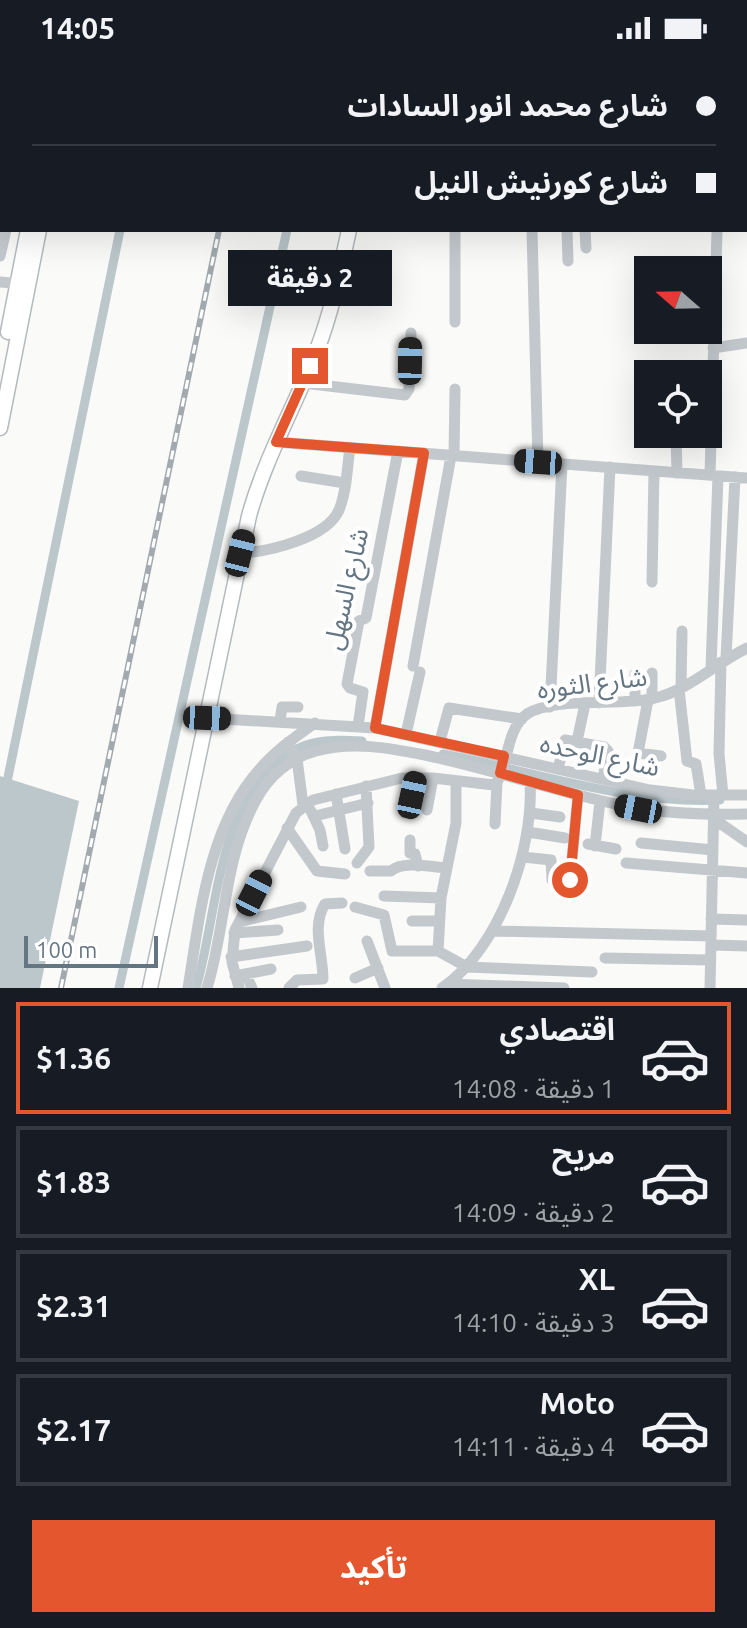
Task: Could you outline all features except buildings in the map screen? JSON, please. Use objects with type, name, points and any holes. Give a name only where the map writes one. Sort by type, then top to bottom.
[{"type":"main road","points":[[0,428],[28,232]]},
{"type":"main road","points":[[0,379],[22,284],[38,232]]},
{"type":"main road","points":[[150,988],[240,553],[257,487],[328,317],[349,232]]},
{"type":"street","points":[[0,256],[6,232]]},
{"type":"street","points":[[455,232],[455,322]]},
{"type":"street","points":[[532,232],[538,462]]},
{"type":"street","points":[[567,232],[568,261]]},
{"type":"street","points":[[585,232],[586,248]]},
{"type":"street","points":[[710,988],[714,817],[719,795],[713,348],[717,232]]},
{"type":"street","points":[[0,282],[22,284]]},
{"type":"street","points":[[303,383],[405,395],[409,389],[411,333]]},
{"type":"street","points":[[713,348],[747,343]]},
{"type":"street","points":[[406,734],[453,456],[455,389]]},
{"type":"street","points":[[276,442],[741,477],[719,662]]},
{"type":"street","points":[[240,553],[279,547],[327,526],[338,513],[350,448]]},
{"type":"street","points":[[676,448],[677,473]]},
{"type":"street","name":"شارع السهل","points":[[358,726],[363,692],[347,684],[359,621],[366,618],[398,451]]},
{"type":"street","points":[[375,728],[424,453]]},
{"type":"street","points":[[550,707],[562,464]]},
{"type":"street","points":[[599,703],[610,467]]},
{"type":"street","points":[[652,582],[654,471]]},
{"type":"street","points":[[301,476],[345,483]]},
{"type":"street","points":[[682,631],[680,688],[687,761],[696,764],[701,795]]},
{"type":"street","name":"شارع الثوره","points":[[495,824],[504,756],[522,719],[538,709],[550,707],[645,700],[680,688],[747,648]]},
{"type":"street","points":[[652,673],[638,753],[661,756]]},
{"type":"street","points":[[635,674],[645,700]]},
{"type":"street","points":[[577,741],[585,704]]},
{"type":"street","points":[[280,721],[282,707],[298,707]]},
{"type":"street","points":[[440,741],[449,708],[522,719]]},
{"type":"street","name":"شارع الوحده","points":[[207,718],[375,728],[650,790],[747,795]]},
{"type":"street","points":[[188,988],[212,859],[220,833],[243,790],[258,771],[288,742],[315,723]]},
{"type":"street","points":[[558,769],[564,741],[577,741],[608,748],[603,779]]},
{"type":"street","points":[[288,742],[297,759],[305,804],[315,816],[323,846]]},
{"type":"street","points":[[207,988],[236,853],[247,818],[266,784],[280,770],[297,759],[334,747],[374,746],[499,778],[530,782],[657,812],[714,817],[747,814]]},
{"type":"street","points":[[252,988],[240,980],[231,957],[236,928],[287,828],[305,804],[366,786],[416,777],[489,785],[499,778]]},
{"type":"street","points":[[408,812],[416,777]]},
{"type":"street","points":[[427,810],[433,778]]},
{"type":"street","points":[[438,951],[441,898],[456,823],[456,782]]},
{"type":"street","points":[[445,986],[467,967],[492,931],[523,857],[531,813],[530,782]]},
{"type":"street","points":[[357,863],[369,847],[366,786]]},
{"type":"street","points":[[336,794],[345,849]]},
{"type":"street","points":[[523,857],[549,859],[552,862],[552,880],[570,880],[578,795]]},
{"type":"street","points":[[600,801],[592,845],[616,849]]},
{"type":"street","points":[[315,816],[368,803]]},
{"type":"street","points":[[531,813],[560,817]]},
{"type":"street","points":[[714,817],[747,842]]},
{"type":"street","points":[[287,828],[317,871],[345,874]]},
{"type":"street","points":[[528,832],[565,838]]},
{"type":"street","points":[[410,840],[410,853],[415,854],[418,866]]},
{"type":"street","points":[[641,843],[713,850]]},
{"type":"street","points":[[626,863],[747,873]]},
{"type":"street","points":[[370,871],[391,871],[398,866],[447,868]]},
{"type":"street","points":[[384,896],[441,898]]},
{"type":"street","points":[[289,988],[297,980],[323,979],[318,930],[321,910],[325,904],[342,903]]},
{"type":"street","points":[[236,928],[252,919],[301,907]]},
{"type":"street","points":[[355,907],[384,915],[392,951],[438,951],[467,967],[592,972]]},
{"type":"street","points":[[252,919],[253,932]]},
{"type":"street","points":[[711,919],[747,920]]},
{"type":"street","points":[[412,921],[439,921]]},
{"type":"street","points":[[236,928],[253,932],[278,930]]},
{"type":"street","points":[[492,931],[711,940],[747,946]]},
{"type":"street","points":[[367,941],[385,988]]},
{"type":"street","points":[[231,957],[307,946]]},
{"type":"street","points":[[605,958],[710,960]]},
{"type":"street","points":[[355,978],[378,968]]},
{"type":"street","points":[[240,980],[271,969]]},
{"type":"street","points":[[445,986],[564,988]]},
{"type":"shaded area","points":[[0,776],[79,801],[40,988],[0,988]]},
{"type":"waterway","points":[[6,787],[120,232]]},
{"type":"waterway","points":[[119,988],[287,232]]},
{"type":"waterway","points":[[196,988],[226,850],[238,816],[254,786],[277,762],[306,745],[326,741],[362,741]]},
{"type":"waterway","points":[[443,754],[617,792],[686,800],[720,800]]},
{"type":"railway","points":[[61,988],[219,232]]},
{"type":"route","points":[[310,366],[276,442],[424,453],[375,728],[504,756],[500,773],[578,795],[570,880]]}]
